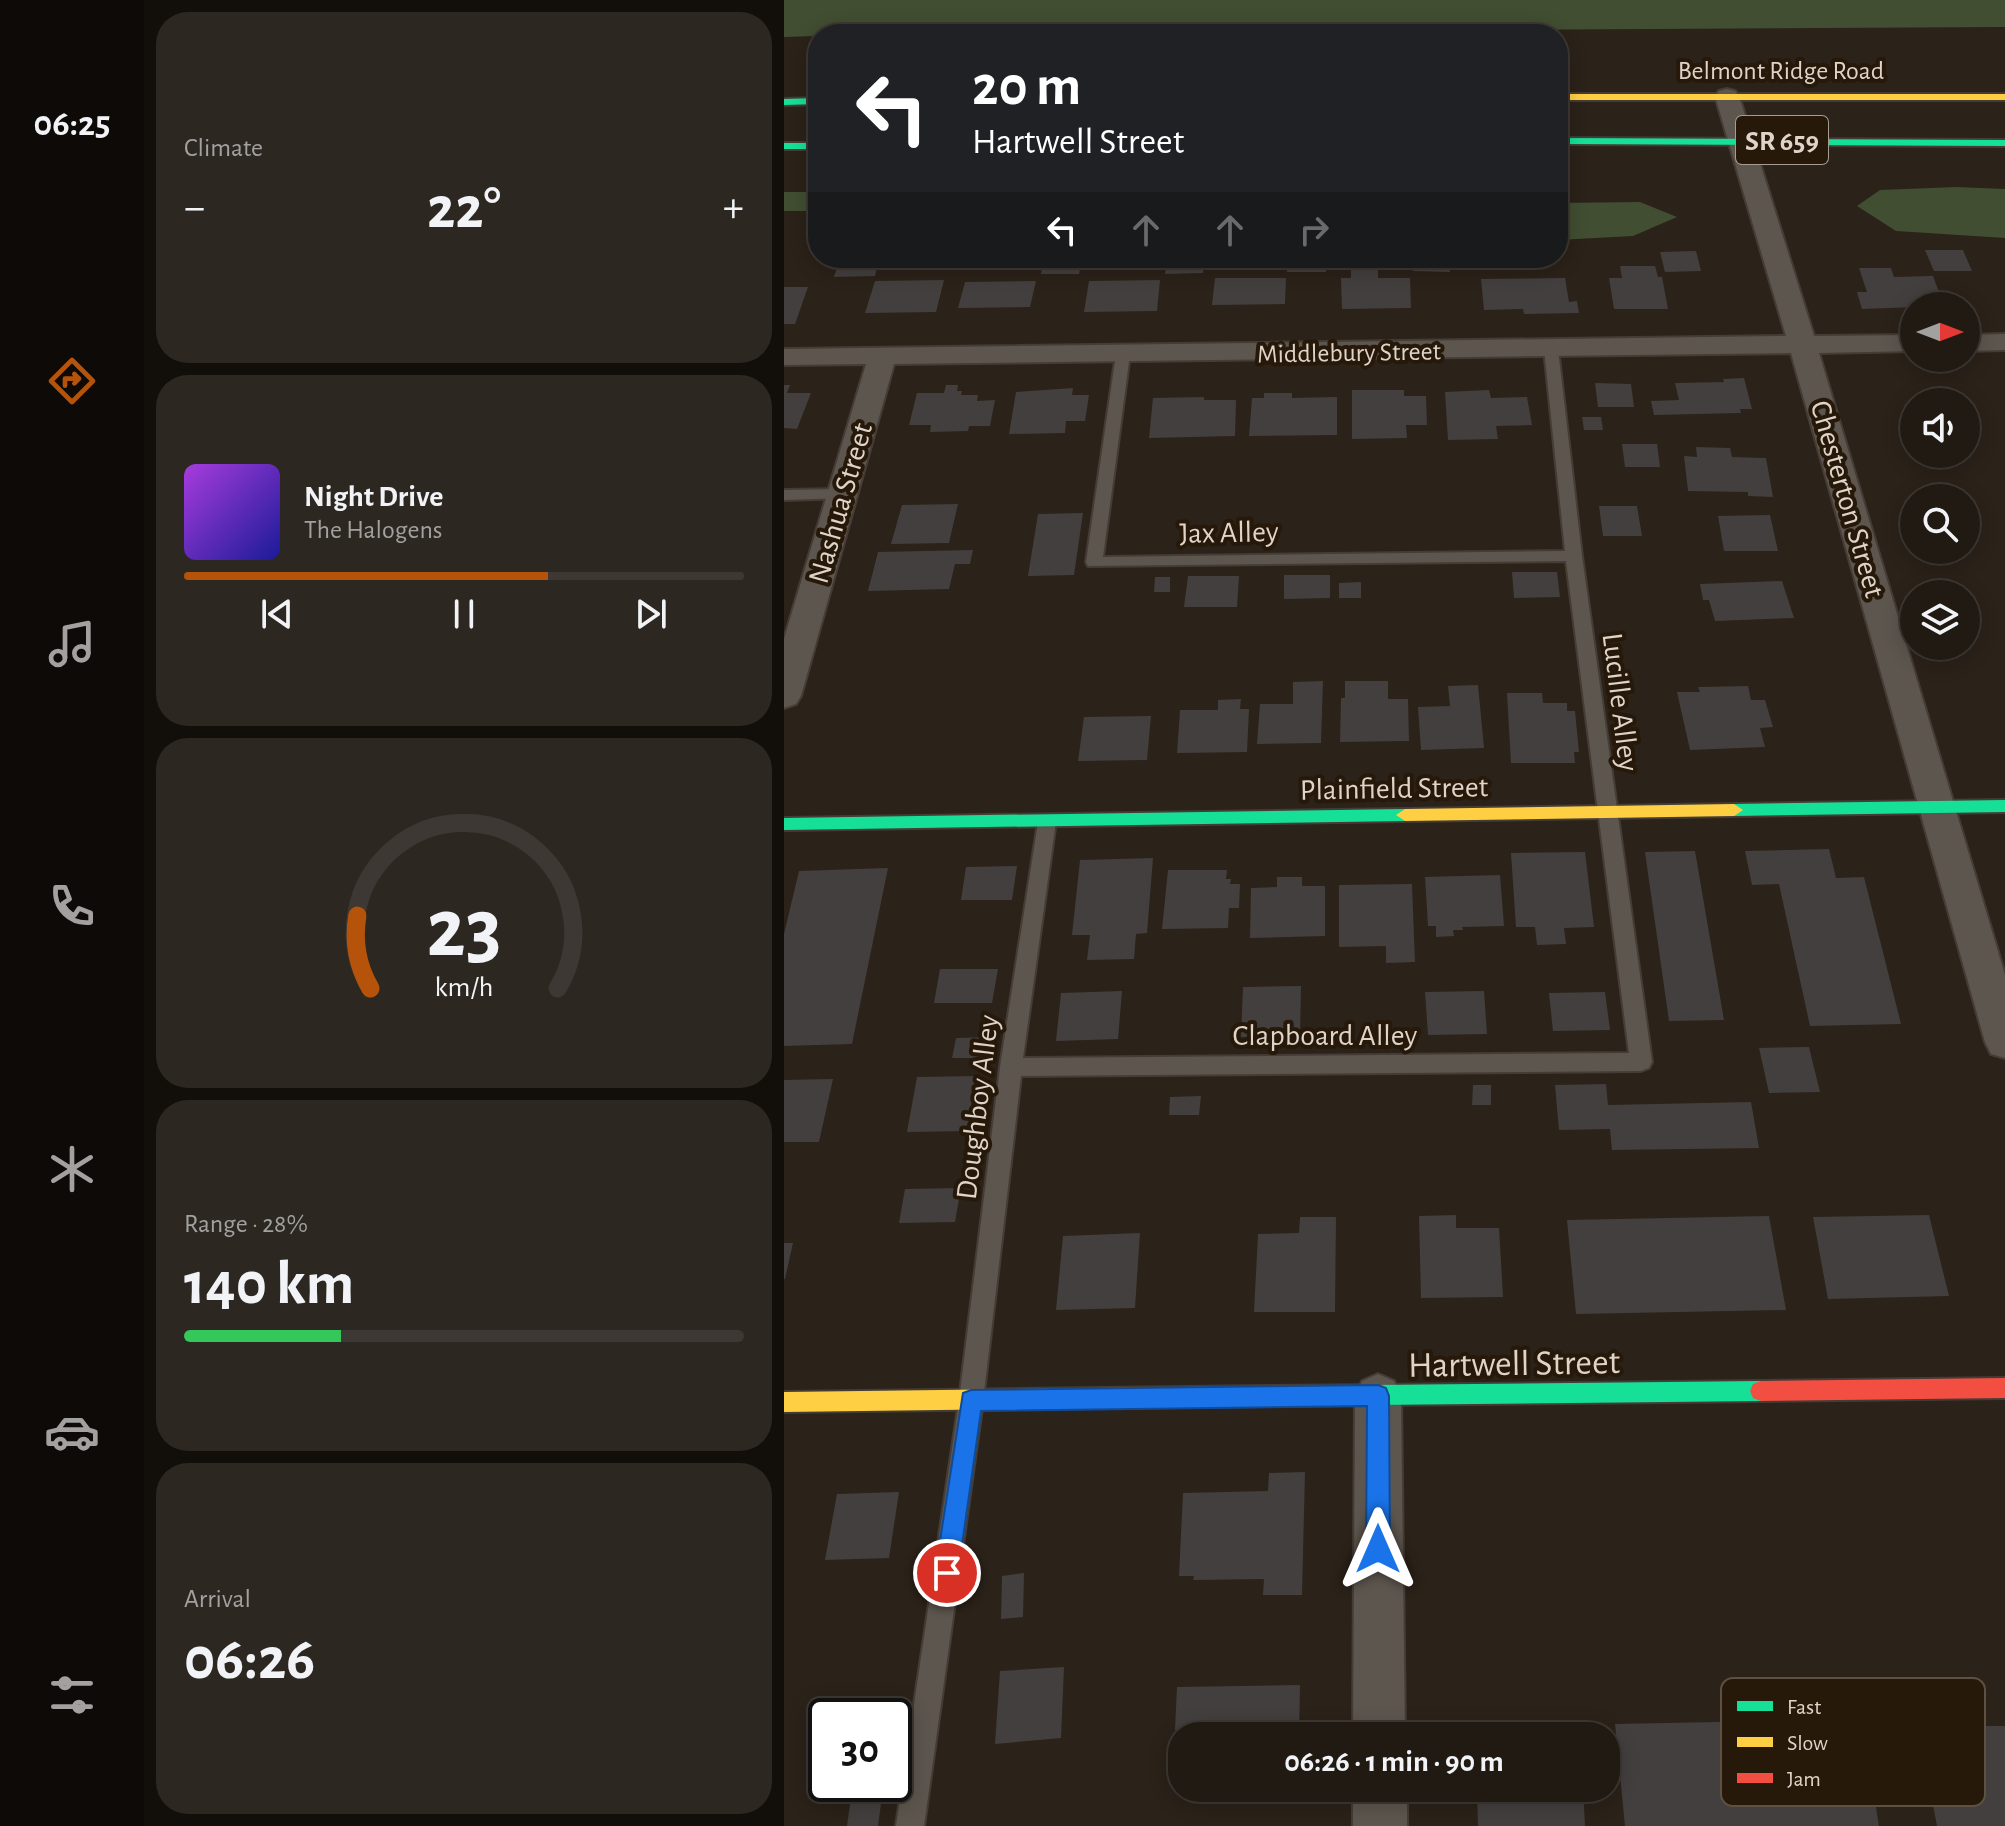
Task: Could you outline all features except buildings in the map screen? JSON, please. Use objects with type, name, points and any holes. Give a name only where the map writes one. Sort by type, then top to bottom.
[{"type":"street","name":"Chesterton Street","points":[[1727,96],[2005,1042]]},
{"type":"street","name":"Belmont Ridge Road","points":[[1568,97],[2005,97]]},
{"type":"street","points":[[784,102],[808,101]]},
{"type":"street","name":"SR 659","points":[[1568,141],[2005,143]]},
{"type":"street","points":[[784,146],[808,146]]},
{"type":"street","points":[[1980,343],[2005,342]]},
{"type":"street","name":"Middlebury Street","points":[[784,357],[1900,343]]},
{"type":"street","name":"Nashua Street","points":[[784,696],[882,357]]},
{"type":"street","name":"Plainfield Street","points":[[784,824],[2005,806]]},
{"type":"street","name":"Hartwell Street","points":[[784,1402],[2005,1388]]},
{"type":"street","points":[[1378,1396],[1379,1722]]},
{"type":"street","points":[[1380,1802],[1380,1826]]},
{"type":"lane","name":"Lucille Alley","points":[[1551,349],[1606,814],[1641,1062]]},
{"type":"lane","name":"Jax Alley","points":[[1123,354],[1094,562],[1574,556]]},
{"type":"lane","points":[[784,495],[842,494]]},
{"type":"lane","name":"Doughboy Alley","points":[[910,1826],[971,1401],[1011,1067],[1046,821]]},
{"type":"lane","name":"Clapboard Alley","points":[[1011,1067],[1641,1062]]},
{"type":"green space","points":[[784,0],[2005,0],[2005,27],[1568,30],[1568,24],[808,24],[808,36],[784,37]]},
{"type":"green space","points":[[2005,189],[2005,238],[1896,231],[1857,206],[1880,190]]},
{"type":"green space","points":[[784,192],[808,192],[808,211],[784,211]]},
{"type":"green space","points":[[1640,202],[1677,217],[1633,236],[1568,239],[1568,203]]},
{"type":"traffic: fast","points":[[784,102],[808,101]]},
{"type":"traffic: fast","points":[[1568,141],[2005,143]]},
{"type":"traffic: fast","points":[[784,146],[808,146]]},
{"type":"traffic: fast","points":[[1734,810],[2005,806]]},
{"type":"traffic: fast","points":[[784,824],[1405,815]]},
{"type":"traffic: fast","points":[[1268,1396],[1761,1391]]},
{"type":"traffic: slow","points":[[1568,97],[2005,97]]},
{"type":"traffic: slow","points":[[1405,815],[1734,810]]},
{"type":"traffic: slow","points":[[784,1402],[1268,1396]]},
{"type":"traffic: jam","points":[[1761,1391],[2005,1388]]},
{"type":"route","points":[[947,1573],[971,1401],[1378,1396],[1378,1549]]}]
